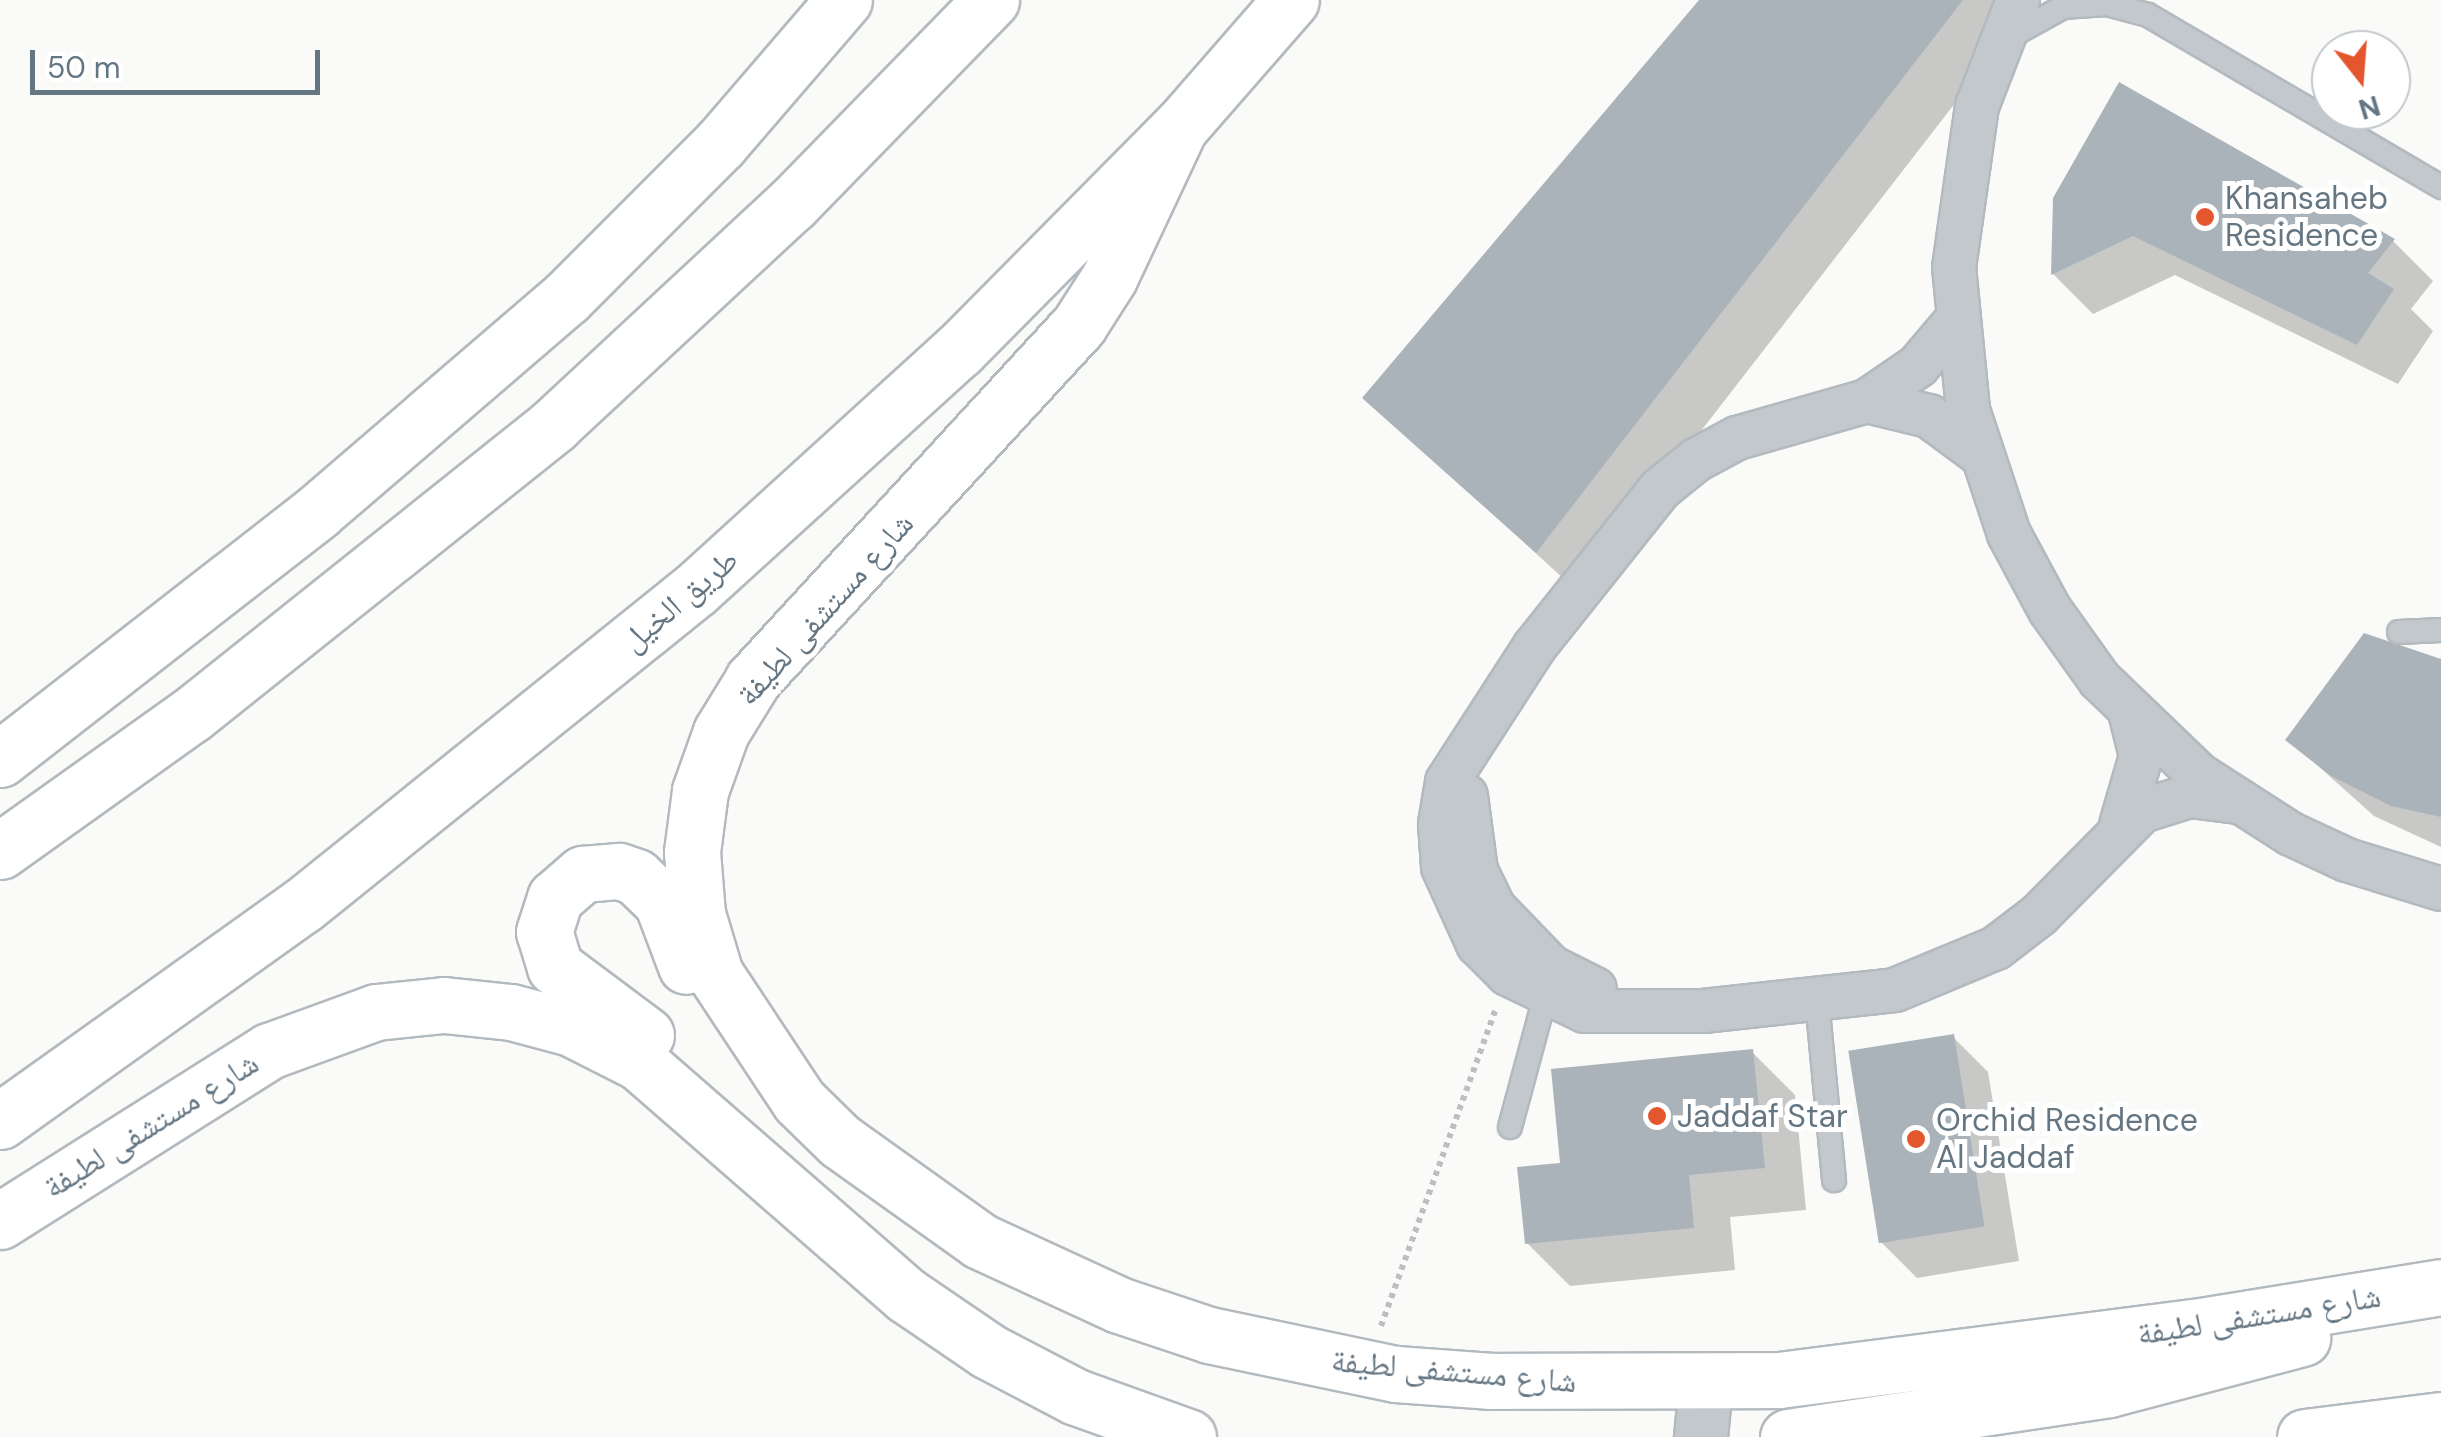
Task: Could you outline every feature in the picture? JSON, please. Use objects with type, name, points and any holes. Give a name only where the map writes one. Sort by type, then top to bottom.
[{"type":"main road","points":[[0,758],[316,512],[567,297],[720,144],[844,0]]},
{"type":"main road","points":[[0,852],[191,715],[555,424],[792,204],[992,0]]},
{"type":"main road","name":"طريق الخيل","points":[[0,1121],[302,905],[696,589],[959,350],[1180,126],[1291,0]]},
{"type":"main road","name":"شارع مستشفى لطيفة","points":[[1180,126],[1109,278],[1058,353],[753,680],[721,732],[700,791],[694,837],[697,914],[715,974],[799,1101],[930,1211],[1030,1268],[1209,1335],[1365,1368],[1492,1381],[1703,1411],[1779,1380],[2194,1327],[2441,1288]]},
{"type":"main road","points":[[758,1162],[720,1099],[555,966],[544,932],[555,898],[567,884],[601,870],[619,871],[651,888],[706,1006],[745,1054],[799,1101]]},
{"type":"main road","name":"شارع مستشفى لطيفة","points":[[0,1221],[268,1051],[376,1012],[444,1005],[571,1028],[640,1063],[906,1295],[988,1350],[1076,1397],[1188,1437]]},
{"type":"main road","points":[[1788,1437],[2147,1380],[2338,1327],[2441,1288]]},
{"type":"main road","points":[[2306,1437],[2441,1420]]},
{"type":"street","points":[[2018,0],[1994,54],[1964,158],[1956,321],[1979,454],[2035,586],[2074,646],[2130,712],[2238,802],[2346,860],[2441,889]]},
{"type":"street","points":[[1956,321],[1918,366],[1867,401],[1737,438],[1660,488],[1535,646],[1447,782],[1440,824],[1444,867],[1478,944],[1508,974],[1545,997],[1585,1010],[1628,1015],[1895,990],[1996,948],[2039,915],[2121,825],[2165,800],[2190,796],[2238,802]]},
{"type":"street","points":[[1867,401],[1929,416],[1979,454]]},
{"type":"street","points":[[2121,825],[2140,756],[2130,712]]},
{"type":"street","points":[[1468,746],[1466,830],[1476,871],[1520,941],[1588,987],[1703,1010]]},
{"type":"street","points":[[1778,1437],[1779,1380]]},
{"type":"lane","points":[[1994,54],[2023,24],[2063,7],[2107,4],[2148,15],[2441,187]]},
{"type":"lane","points":[[2399,632],[2441,630]]},
{"type":"lane","points":[[1510,1126],[1545,997]]},
{"type":"lane","points":[[1818,1000],[1834,1180]]},
{"type":"path","points":[[1365,1368],[1508,974]]},
{"type":"building","points":[[1699,0],[1963,0],[1536,553],[1362,398]]},
{"type":"building","name":"Khansaheb Residence","points":[[2119,82],[2395,239],[2368,273],[2394,289],[2357,345],[2133,236],[2051,275],[2053,198]]},
{"type":"building","points":[[2364,633],[2441,659],[2441,817],[2391,806],[2331,776],[2285,740]]},
{"type":"building","name":"Orchid Residence Al Jaddaf","points":[[1954,1034],[1985,1227],[1879,1243],[1848,1051]]},
{"type":"building","name":"Jaddaf Star","points":[[1753,1049],[1765,1168],[1689,1175],[1694,1228],[1525,1244],[1517,1167],[1560,1163],[1551,1069]]},
{"type":"place","name":"Khansaheb Residence","points":[[2205,217]]},
{"type":"place","name":"Jaddaf Star","points":[[1657,1116]]},
{"type":"place","name":"Orchid Residence Al Jaddaf","points":[[1916,1139]]}]
